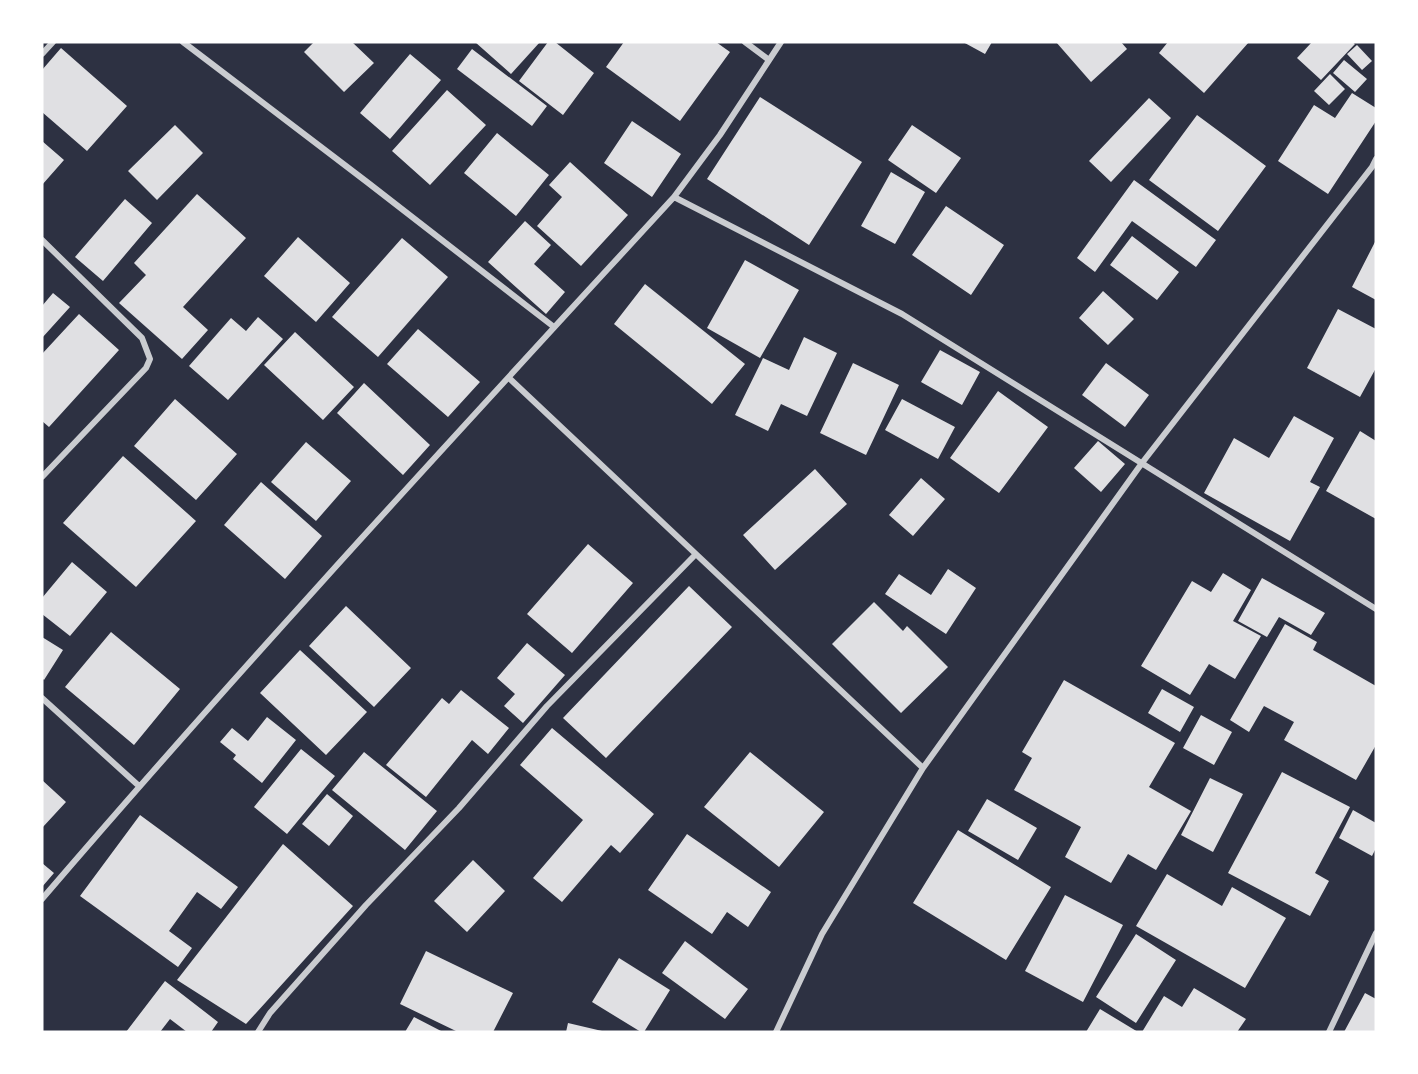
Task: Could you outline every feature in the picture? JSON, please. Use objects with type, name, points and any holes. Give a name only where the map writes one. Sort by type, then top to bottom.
[{"type":"street","points":[[42,54],[53,42]]},
{"type":"street","points":[[183,42],[554,327]]},
{"type":"street","points":[[745,42],[769,60]]},
{"type":"street","points":[[42,899],[139,786],[357,543],[674,197],[720,135],[781,42]]},
{"type":"street","points":[[776,1032],[822,934],[922,768],[1142,463],[1374,168],[1376,159]]},
{"type":"street","points":[[674,197],[902,314],[1376,609]]},
{"type":"street","points":[[42,240],[142,338],[150,358],[146,368],[42,477]]},
{"type":"street","points":[[509,378],[922,768]]},
{"type":"street","points":[[258,1032],[270,1013],[351,922],[459,808],[547,706],[695,555]]},
{"type":"street","points":[[42,699],[139,786]]},
{"type":"street","points":[[1329,1032],[1376,933]]},
{"type":"building","points":[[314,42],[352,42],[374,63],[344,92],[304,52]]},
{"type":"building","points":[[475,42],[540,42],[511,74]]},
{"type":"building","points":[[548,42],[555,42],[594,73],[563,115],[519,81]]},
{"type":"building","points":[[624,42],[716,42],[730,52],[680,121],[606,67]]},
{"type":"building","points":[[963,42],[992,42],[985,54]]},
{"type":"building","points":[[1056,42],[1121,42],[1127,49],[1091,82]]},
{"type":"building","points":[[1168,42],[1249,42],[1204,93],[1159,53]]},
{"type":"building","points":[[1312,42],[1352,42],[1355,44],[1321,80],[1297,58]]},
{"type":"building","points":[[1357,45],[1372,61],[1362,70],[1347,54]]},
{"type":"building","points":[[61,48],[127,106],[87,151],[42,112],[42,70]]},
{"type":"building","points":[[472,49],[547,106],[532,126],[457,69]]},
{"type":"building","points":[[410,54],[441,80],[390,139],[360,113]]},
{"type":"building","points":[[1344,60],[1367,79],[1355,92],[1333,73]]},
{"type":"building","points":[[1330,74],[1345,89],[1329,105],[1314,91]]},
{"type":"building","points":[[447,90],[486,125],[430,185],[392,151]]},
{"type":"building","points":[[1352,93],[1376,108],[1376,121],[1328,194],[1278,161],[1314,105],[1335,118]]},
{"type":"building","points":[[760,97],[862,162],[809,245],[707,179]]},
{"type":"building","points":[[1149,98],[1171,118],[1111,182],[1089,161]]},
{"type":"building","points":[[1197,115],[1266,166],[1218,231],[1149,180]]},
{"type":"building","points":[[632,121],[681,154],[652,197],[604,163]]},
{"type":"building","points":[[175,125],[203,153],[157,200],[128,171]]},
{"type":"building","points":[[912,125],[961,158],[936,193],[888,160]]},
{"type":"building","points":[[497,133],[549,175],[516,216],[464,173]]},
{"type":"building","points":[[42,141],[64,160],[42,185]]},
{"type":"building","points":[[570,162],[628,215],[581,266],[537,226],[562,197],[549,185]]},
{"type":"building","points":[[891,172],[925,192],[895,244],[861,226]]},
{"type":"building","points":[[1134,180],[1216,240],[1196,267],[1132,221],[1095,272],[1077,258]]},
{"type":"building","points":[[197,194],[246,238],[183,307],[208,330],[182,359],[119,303],[146,275],[134,263]]},
{"type":"building","points":[[125,199],[152,223],[103,281],[75,257]]},
{"type":"building","points":[[946,206],[1004,245],[971,295],[912,255]]},
{"type":"building","points":[[525,221],[551,245],[534,264],[565,292],[546,314],[488,262]]},
{"type":"building","points":[[1132,236],[1179,272],[1157,300],[1110,265]]},
{"type":"building","points":[[298,237],[350,283],[316,322],[264,276]]},
{"type":"building","points":[[402,238],[448,277],[378,357],[332,317]]},
{"type":"building","points":[[1376,240],[1376,300],[1352,287]]},
{"type":"building","points":[[745,260],[799,290],[760,358],[707,328]]},
{"type":"building","points":[[645,284],[745,364],[712,404],[614,324]]},
{"type":"building","points":[[1103,291],[1134,319],[1108,345],[1079,318]]},
{"type":"building","points":[[53,293],[70,307],[42,338],[42,306]]},
{"type":"building","points":[[1338,309],[1376,329],[1376,368],[1360,397],[1307,368]]},
{"type":"building","points":[[79,314],[119,350],[49,427],[42,421],[42,354]]},
{"type":"building","points":[[258,317],[283,339],[228,400],[189,366],[231,318],[246,331]]},
{"type":"building","points":[[418,329],[480,382],[448,417],[387,364]]},
{"type":"building","points":[[295,332],[354,387],[323,420],[264,365]]},
{"type":"building","points":[[804,337],[837,353],[807,416],[781,404],[768,431],[735,415],[763,358],[789,370]]},
{"type":"building","points":[[940,350],[980,372],[962,405],[921,382]]},
{"type":"building","points":[[853,363],[899,385],[866,455],[820,433]]},
{"type":"building","points":[[1106,363],[1149,395],[1125,427],[1082,395]]},
{"type":"building","points":[[364,383],[430,445],[403,475],[337,413]]},
{"type":"building","points":[[998,391],[1048,427],[999,493],[950,458]]},
{"type":"building","points":[[175,399],[237,454],[196,500],[134,446]]},
{"type":"building","points":[[902,399],[955,427],[938,459],[885,430]]},
{"type":"building","points":[[1294,416],[1334,438],[1310,482],[1320,487],[1290,541],[1204,493],[1234,438],[1269,458]]},
{"type":"building","points":[[1360,431],[1376,441],[1376,519],[1326,491]]},
{"type":"building","points":[[1098,441],[1125,464],[1101,492],[1074,468]]},
{"type":"building","points":[[306,442],[351,481],[316,521],[271,482]]},
{"type":"building","points":[[123,456],[196,521],[136,587],[63,523]]},
{"type":"building","points":[[815,469],[847,504],[775,570],[743,535]]},
{"type":"building","points":[[921,478],[945,499],[913,536],[889,515]]},
{"type":"building","points":[[261,482],[322,536],[285,579],[224,525]]},
{"type":"building","points":[[588,544],[633,583],[572,653],[527,614]]},
{"type":"building","points":[[72,562],[107,592],[70,636],[42,614],[42,598]]},
{"type":"building","points":[[948,569],[976,588],[946,634],[885,594],[899,574],[931,595]]},
{"type":"building","points":[[1223,573],[1251,590],[1233,621],[1261,636],[1235,679],[1209,664],[1190,695],[1141,666],[1192,581],[1211,592]]},
{"type":"building","points":[[1262,578],[1325,613],[1311,635],[1279,617],[1267,637],[1238,621]]},
{"type":"building","points":[[689,586],[732,627],[606,758],[563,718]]},
{"type":"building","points":[[874,602],[903,631],[907,626],[948,667],[901,713],[832,644]]},
{"type":"building","points":[[346,606],[411,668],[374,707],[309,646]]},
{"type":"building","points":[[1285,624],[1317,642],[1313,650],[1376,686],[1376,745],[1356,780],[1284,740],[1294,722],[1264,706],[1249,732],[1230,720]]},
{"type":"building","points":[[111,632],[180,689],[134,745],[65,687]]},
{"type":"building","points":[[42,637],[63,650],[44,680],[42,678]]},
{"type":"building","points":[[527,643],[565,675],[523,723],[504,706],[515,694],[497,678]]},
{"type":"building","points":[[300,650],[367,712],[326,755],[260,693]]},
{"type":"building","points":[[1064,680],[1175,743],[1149,787],[1191,811],[1156,870],[1128,854],[1111,883],[1065,857],[1081,827],[1014,790],[1032,758],[1022,752]]},
{"type":"building","points":[[1162,689],[1194,707],[1180,732],[1148,713]]},
{"type":"building","points":[[461,690],[509,728],[488,754],[472,740],[426,797],[386,765],[442,698],[449,704]]},
{"type":"building","points":[[1201,715],[1232,732],[1214,765],[1183,748]]},
{"type":"building","points":[[267,717],[296,740],[262,783],[233,759],[236,755],[220,742],[232,728],[248,741]]},
{"type":"building","points":[[552,728],[654,814],[620,853],[611,845],[562,902],[533,878],[583,820],[520,765]]},
{"type":"building","points":[[301,749],[335,776],[287,834],[254,807]]},
{"type":"building","points":[[364,752],[437,811],[405,850],[332,790]]},
{"type":"building","points":[[750,752],[824,812],[779,867],[704,807]]},
{"type":"building","points":[[1282,772],[1350,807],[1315,873],[1329,881],[1310,916],[1228,873]]},
{"type":"building","points":[[1210,778],[1243,794],[1213,852],[1181,835]]},
{"type":"building","points":[[42,780],[66,802],[42,828]]},
{"type":"building","points":[[327,794],[353,816],[329,846],[302,824]]},
{"type":"building","points":[[987,799],[1037,828],[1018,860],[968,831]]},
{"type":"building","points":[[1353,810],[1376,823],[1376,848],[1372,856],[1339,838]]},
{"type":"building","points":[[140,815],[238,887],[221,909],[197,892],[169,931],[192,948],[178,967],[80,896]]},
{"type":"building","points":[[958,830],[1051,887],[1006,960],[913,903]]},
{"type":"building","points":[[687,834],[771,892],[748,927],[727,912],[712,934],[648,890]]},
{"type":"building","points":[[283,844],[353,906],[246,1024],[177,980]]},
{"type":"building","points":[[473,860],[505,891],[467,932],[434,901]]},
{"type":"building","points":[[42,863],[54,873],[42,887]]},
{"type":"building","points":[[1167,874],[1222,906],[1232,887],[1286,918],[1245,988],[1136,926]]},
{"type":"building","points":[[1065,895],[1123,925],[1083,1002],[1025,971]]},
{"type":"building","points":[[1136,934],[1176,960],[1136,1023],[1096,997]]},
{"type":"building","points":[[685,941],[748,989],[725,1019],[662,973]]},
{"type":"building","points":[[426,951],[513,993],[493,1032],[458,1032],[400,1004]]},
{"type":"building","points":[[619,958],[670,990],[644,1032],[592,1002]]},
{"type":"building","points":[[165,981],[218,1022],[211,1032],[187,1032],[170,1019],[160,1032],[126,1032]]},
{"type":"building","points":[[1194,988],[1246,1019],[1237,1032],[1142,1032],[1164,996],[1182,1007]]},
{"type":"building","points":[[1365,993],[1376,999],[1376,1032],[1344,1032]]},
{"type":"building","points":[[1100,1009],[1138,1032],[1086,1032]]},
{"type":"building","points":[[414,1017],[443,1032],[405,1032]]},
{"type":"building","points":[[568,1023],[602,1031],[602,1032],[566,1032]]}]
